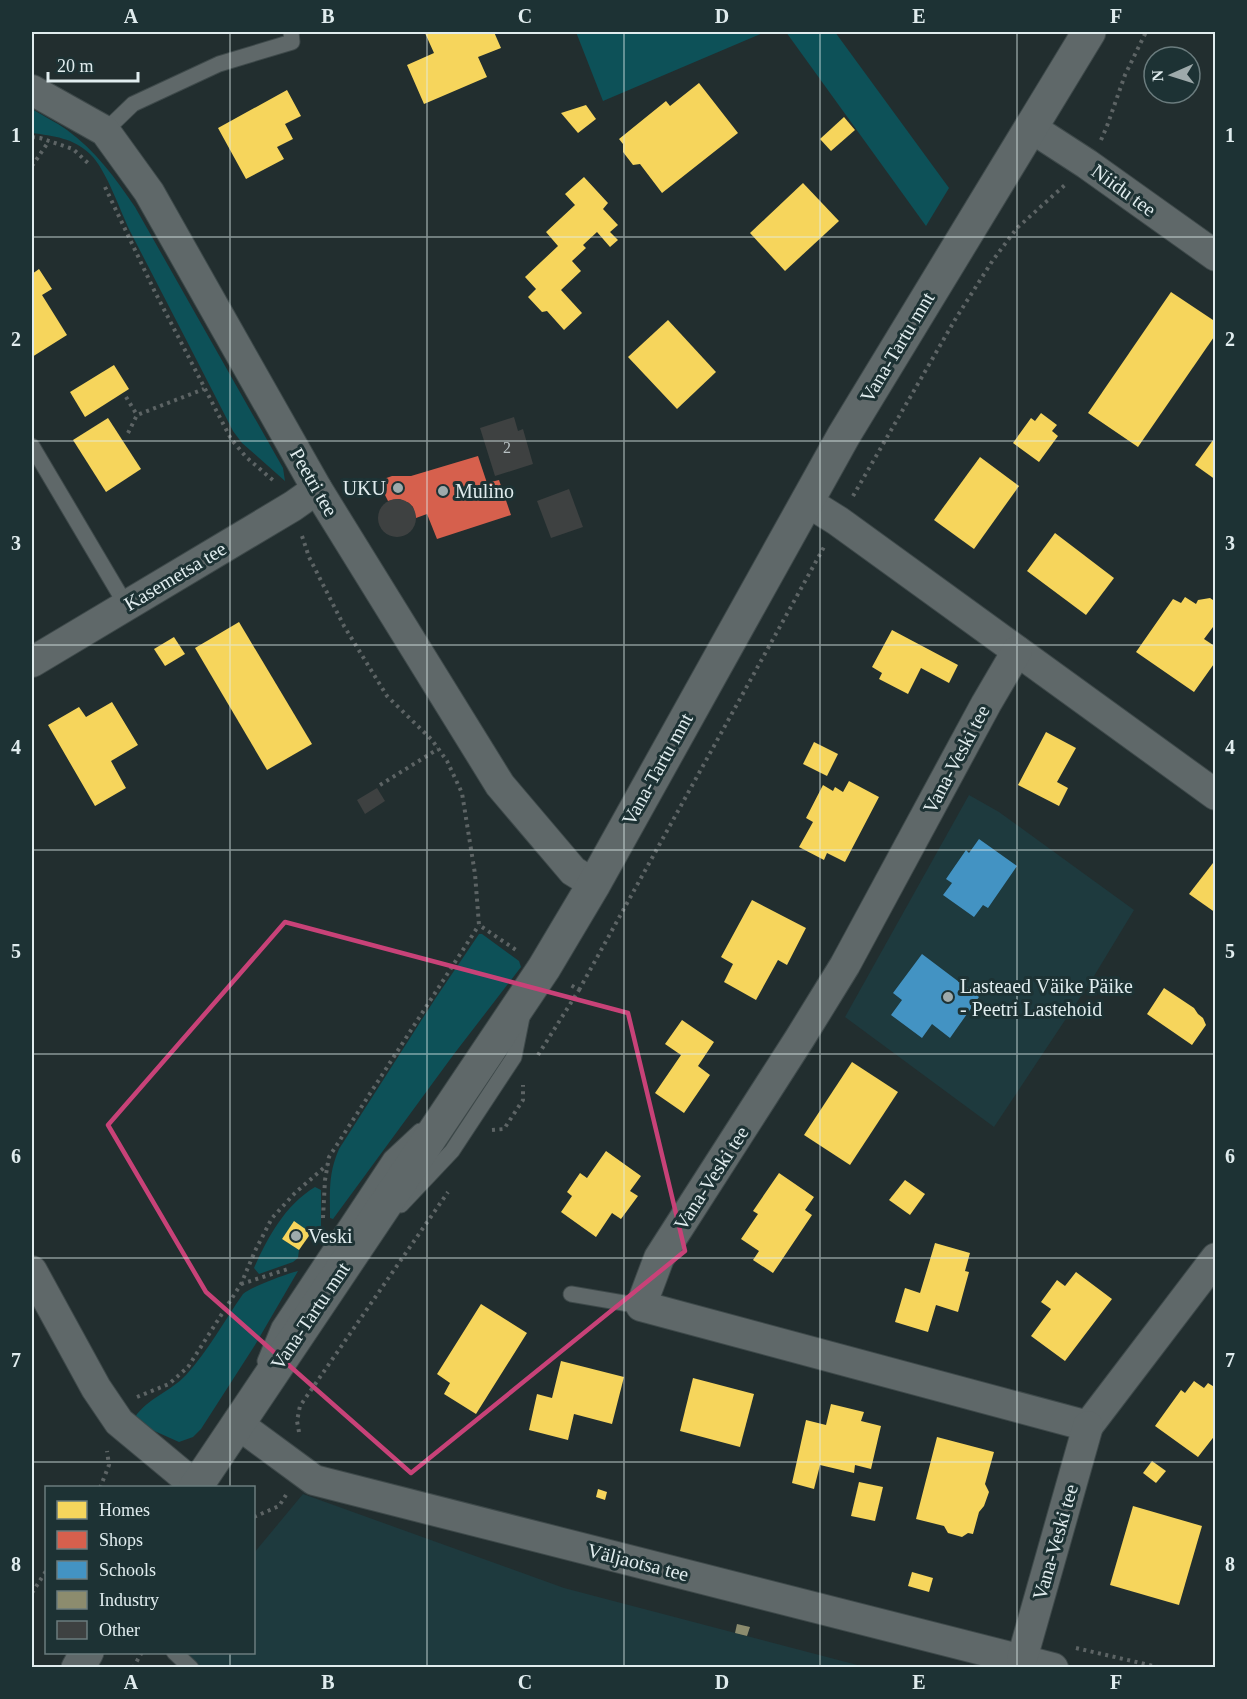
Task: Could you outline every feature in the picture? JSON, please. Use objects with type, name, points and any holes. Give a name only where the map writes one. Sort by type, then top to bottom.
[{"type":"street","name":"Vana-Tartu mnt","points":[[196,1486],[544,968],[594,884],[844,435],[1089,32]]},
{"type":"street","name":"Peetri tee","points":[[32,90],[105,131],[149,192],[317,489],[500,785],[573,871],[594,884]]},
{"type":"street","name":"Niidu tee","points":[[1030,128],[1087,164],[1215,256]]},
{"type":"street","name":"Kasemetsa tee","points":[[32,662],[293,506],[317,489]]},
{"type":"street","points":[[806,501],[838,521],[1215,795]]},
{"type":"street","name":"Vana-Veski tee","points":[[641,1306],[659,1258],[845,965],[1017,651]]},
{"type":"street","name":"Vana-Veski tee","points":[[1022,1659],[1088,1426],[1215,1258]]},
{"type":"street","points":[[32,1271],[96,1388],[119,1422],[194,1486]]},
{"type":"street","points":[[641,1306],[1088,1426]]},
{"type":"street","name":"Väljaotsa tee","points":[[238,1424],[314,1480],[1053,1668]]},
{"type":"street","points":[[78,1668],[86,1654]]},
{"type":"lane","points":[[105,131],[133,104],[219,64],[292,42],[291,32]]},
{"type":"lane","points":[[32,446],[126,605]]},
{"type":"lane","points":[[344,1266],[452,1151],[514,1057],[526,995]]},
{"type":"lane","points":[[238,1424],[279,1327],[391,1158],[458,1097]]},
{"type":"lane","points":[[572,1294],[641,1306]]},
{"type":"lane","points":[[175,1654],[191,1668]]},
{"type":"path","points":[[1098,145],[1125,75],[1146,32]]},
{"type":"path","points":[[32,166],[49,141]]},
{"type":"path","points":[[536,1059],[579,990],[838,521],[956,318],[993,260],[1017,228],[1069,181]]},
{"type":"path","points":[[128,433],[137,415],[204,389]]},
{"type":"path","points":[[126,396],[137,415]]},
{"type":"path","points":[[380,784],[438,749]]},
{"type":"path","points":[[323,1225],[328,1157],[479,925]]},
{"type":"path","points":[[562,979],[579,990]]},
{"type":"path","points":[[490,1130],[504,1129],[523,1100],[523,1079]]},
{"type":"path","points":[[101,1486],[110,1465],[106,1438],[139,1396],[169,1384],[188,1367],[240,1284],[272,1218],[295,1193],[327,1165]]},
{"type":"path","points":[[299,1435],[297,1421],[300,1406],[449,1190]]},
{"type":"path","points":[[240,1284],[292,1267]]},
{"type":"path","points":[[255,1517],[279,1506],[288,1492]]},
{"type":"path","points":[[32,1593],[45,1573]]},
{"type":"path","points":[[133,1668],[141,1654]]},
{"type":"highlighted area","points":[[285,922],[628,1013],[685,1251],[411,1473],[206,1292],[108,1125]]},
{"type":"shaded area","points":[[576,32],[765,32],[603,101]]},
{"type":"shaded area","points":[[786,32],[835,32],[949,188],[926,226]]},
{"type":"shaded area","points":[[32,109],[63,127],[87,147],[113,176],[135,207],[283,468],[285,481],[242,443],[233,431],[96,161],[77,144],[32,133]]},
{"type":"shaded area","points":[[969,795],[999,812],[1134,910],[1091,981],[994,1127],[845,1017]]},
{"type":"shaded area","points":[[479,934],[519,961],[521,967],[333,1219],[330,1218],[331,1175],[339,1149]]},
{"type":"shaded area","points":[[315,1187],[321,1190],[321,1227],[311,1233],[294,1222],[282,1239],[299,1250],[298,1258],[293,1262],[259,1274],[254,1268],[278,1223],[304,1194]]},
{"type":"shaded area","points":[[298,1271],[255,1345],[201,1429],[193,1437],[179,1442],[150,1429],[135,1417],[140,1410],[173,1386],[194,1366],[243,1294],[261,1284]]},
{"type":"shaded area","points":[[303,1494],[564,1588],[865,1667],[176,1668],[185,1654],[255,1654],[255,1552]]},
{"type":"building: Homes","points":[[494,32],[501,48],[478,57],[487,77],[424,104],[407,65],[434,53],[425,33]]},
{"type":"building: Homes","points":[[699,83],[738,133],[662,193],[640,164],[633,165],[623,152],[623,144],[619,139],[666,101],[670,106]]},
{"type":"building: Homes","points":[[287,90],[301,116],[285,124],[293,139],[277,147],[284,159],[246,179],[218,128]]},
{"type":"building: Homes","points":[[586,105],[596,119],[578,133],[561,113]]},
{"type":"building: Homes","points":[[844,117],[855,130],[831,151],[820,139]]},
{"type":"building: Homes","points":[[584,177],[608,203],[603,209],[618,225],[610,232],[618,240],[610,247],[597,232],[583,245],[586,248],[572,261],[581,271],[561,290],[582,313],[564,330],[547,311],[542,312],[528,297],[536,289],[525,277],[558,246],[546,232],[575,205],[565,194]]},
{"type":"building: Homes","points":[[803,183],[839,221],[785,271],[750,233]]},
{"type":"building: Homes","points":[[39,269],[52,289],[42,295],[67,335],[32,357],[32,274]]},
{"type":"building: Homes","points":[[1171,292],[1216,322],[1216,334],[1138,447],[1088,413]]},
{"type":"building: Homes","points":[[668,320],[716,372],[677,409],[628,357]]},
{"type":"building: Homes","points":[[114,365],[129,389],[85,417],[70,392]]},
{"type":"building: Homes","points":[[1041,413],[1057,425],[1052,431],[1058,436],[1039,462],[1013,443],[1031,418],[1035,421]]},
{"type":"building: Homes","points":[[108,418],[141,469],[106,492],[73,440]]},
{"type":"building: Homes","points":[[1216,436],[1216,480],[1195,465]]},
{"type":"building: Homes","points":[[980,457],[1019,486],[974,549],[934,520]]},
{"type":"building: Homes","points":[[1055,533],[1114,578],[1086,615],[1027,571]]},
{"type":"building: Homes","points":[[1185,597],[1196,604],[1198,600],[1210,598],[1216,602],[1216,623],[1204,639],[1216,647],[1216,661],[1194,692],[1136,652],[1173,599],[1181,603]]},
{"type":"building: Homes","points":[[239,622],[312,744],[267,770],[195,648]]},
{"type":"building: Homes","points":[[892,630],[958,665],[949,683],[921,668],[908,694],[879,679],[882,673],[872,667]]},
{"type":"building: Homes","points":[[174,637],[185,654],[165,666],[154,649]]},
{"type":"building: Homes","points":[[112,702],[138,745],[111,761],[126,788],[95,806],[48,725],[79,707],[86,717]]},
{"type":"building: Homes","points":[[1046,732],[1076,748],[1057,782],[1068,788],[1059,806],[1018,785]]},
{"type":"building: Homes","points":[[814,742],[838,754],[827,776],[803,764]]},
{"type":"building: Homes","points":[[849,781],[879,797],[845,862],[827,853],[824,860],[799,847],[813,822],[806,818],[823,785],[833,791],[835,787],[843,792]]},
{"type":"building: Homes","points":[[1213,863],[1216,865],[1216,913],[1189,894]]},
{"type":"building: Homes","points":[[752,900],[806,928],[787,965],[778,960],[756,1000],[724,982],[733,964],[721,957]]},
{"type":"building: Homes","points":[[1164,988],[1194,1008],[1203,1018],[1206,1025],[1192,1045],[1147,1014]]},
{"type":"building: Homes","points":[[682,1020],[714,1042],[698,1066],[710,1075],[684,1113],[655,1093],[681,1055],[665,1044]]},
{"type":"building: Homes","points":[[852,1062],[898,1092],[850,1165],[804,1135]]},
{"type":"building: Homes","points":[[606,1151],[641,1176],[630,1191],[638,1196],[621,1219],[612,1213],[596,1237],[561,1212],[572,1196],[567,1192],[580,1173],[587,1178]]},
{"type":"building: Homes","points":[[779,1173],[814,1197],[805,1210],[812,1215],[773,1273],[753,1260],[759,1251],[741,1239],[758,1214],[753,1211]]},
{"type":"building: Homes","points":[[905,1180],[925,1194],[910,1215],[889,1200]]},
{"type":"building: Homes","name":"Veski","points":[[294,1221],[311,1233],[299,1250],[282,1239]]},
{"type":"building: Homes","points":[[935,1243],[970,1253],[965,1271],[969,1272],[958,1312],[936,1305],[928,1332],[895,1322],[905,1288],[920,1293]]},
{"type":"building: Homes","points":[[1076,1272],[1112,1299],[1065,1361],[1031,1336],[1051,1309],[1041,1302],[1057,1280],[1065,1286]]},
{"type":"building: Homes","points":[[481,1304],[527,1333],[476,1414],[444,1394],[450,1383],[437,1374]]},
{"type":"building: Homes","points":[[561,1361],[624,1377],[612,1424],[574,1414],[568,1440],[529,1430],[537,1394],[552,1398]]},
{"type":"building: Homes","points":[[693,1378],[754,1394],[740,1447],[680,1431]]},
{"type":"building: Homes","points":[[1194,1381],[1204,1388],[1208,1383],[1216,1388],[1216,1434],[1198,1457],[1155,1426],[1181,1390],[1185,1393]]},
{"type":"building: Homes","points":[[831,1404],[864,1412],[861,1421],[881,1426],[871,1469],[855,1465],[854,1473],[820,1465],[814,1489],[792,1483],[806,1420],[826,1425]]},
{"type":"building: Homes","points":[[937,1437],[994,1452],[985,1484],[989,1492],[979,1512],[973,1534],[968,1533],[962,1537],[948,1533],[944,1526],[916,1519]]},
{"type":"building: Homes","points":[[1152,1461],[1166,1471],[1156,1483],[1143,1473]]},
{"type":"building: Homes","points":[[859,1482],[883,1487],[875,1521],[851,1516]]},
{"type":"building: Homes","points":[[598,1489],[607,1492],[605,1500],[596,1497]]},
{"type":"building: Homes","points":[[1133,1506],[1202,1526],[1179,1605],[1110,1585]]},
{"type":"building: Homes","points":[[912,1572],[933,1578],[929,1592],[908,1586]]},
{"type":"building: Shops","name":"Mulino","points":[[478,456],[487,483],[499,480],[511,515],[437,539],[427,514],[416,518],[413,507],[409,503],[399,499],[388,501],[378,481],[392,476],[411,476]]},
{"type":"building: Schools","points":[[979,839],[1017,866],[988,908],[983,905],[974,917],[943,895],[952,883],[946,879],[966,850],[969,853]]},
{"type":"building: Schools","points":[[922,954],[979,997],[950,1038],[932,1024],[922,1038],[891,1015],[902,1000],[893,993]]},
{"type":"building: Industry","points":[[737,1624],[750,1627],[747,1636],[735,1633]]},
{"type":"building: Other","points":[[514,417],[518,431],[523,429],[533,464],[495,476],[480,428]]},
{"type":"building: Other","points":[[569,489],[583,527],[551,538],[537,501]]},
{"type":"building: Other","points":[[397,499],[411,504],[416,518],[411,532],[397,537],[383,532],[378,518],[383,504]]},
{"type":"building: Other","points":[[377,788],[385,801],[365,814],[357,800]]},
{"type":"place","name":"UKU","points":[[398,488]]},
{"type":"place","name":"Mulino","points":[[443,491]]},
{"type":"place","name":"Lasteaed Väike Päike - Peetri Lastehoid","points":[[948,997]]},
{"type":"place","name":"Veski","points":[[296,1236]]}]
